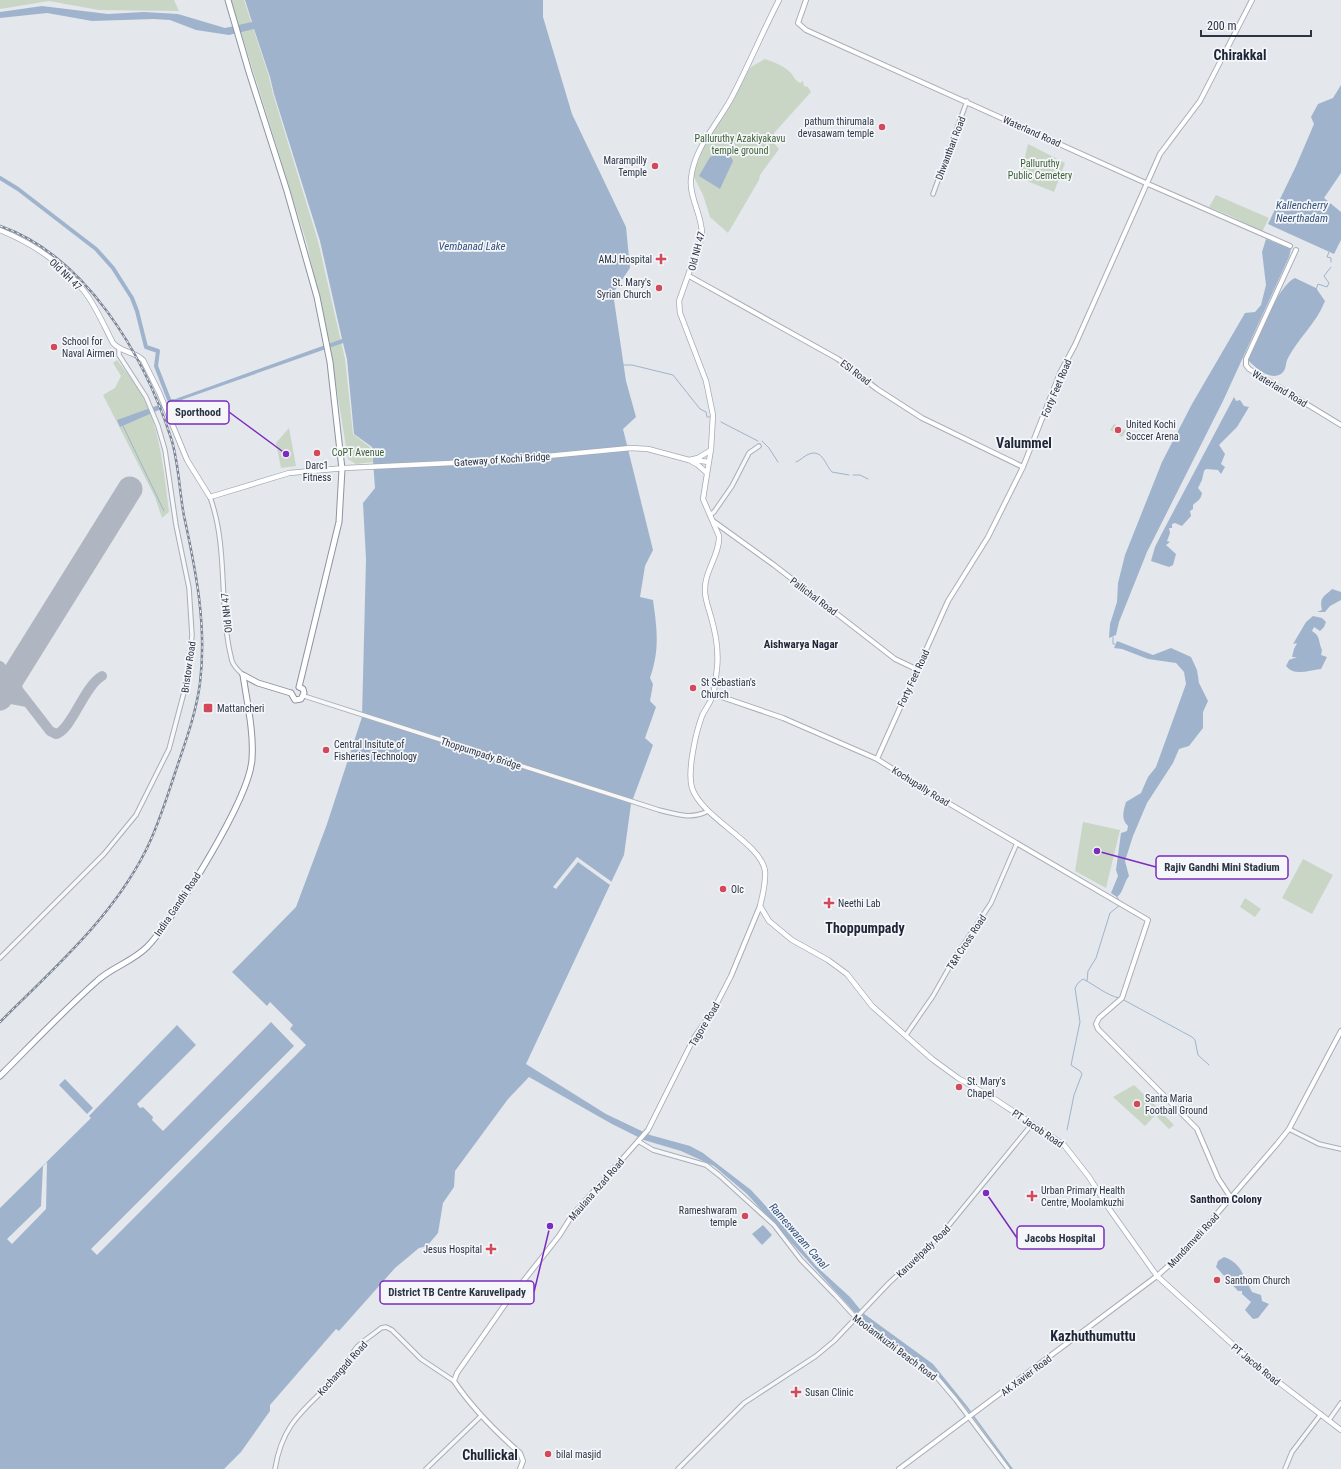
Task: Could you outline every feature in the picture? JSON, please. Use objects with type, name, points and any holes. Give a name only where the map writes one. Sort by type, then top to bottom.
[{"type":"highway","points":[[228,0],[291,205],[317,297],[330,362],[342,469],[338,522],[299,687]]},
{"type":"highway","points":[[243,675],[267,687],[291,693],[292,697],[297,700],[302,699],[304,696],[303,689],[299,687]]},
{"type":"highway","name":"Indira Gandhi Road","points":[[0,1076],[97,980],[135,957],[147,947],[169,919],[216,843],[242,796],[252,759],[249,713],[243,675]]},
{"type":"highway","points":[[291,693],[295,688],[299,687]]},
{"type":"main road","name":"Old NH 47","points":[[760,906],[765,886],[764,869],[760,860],[730,830],[708,812],[697,800],[691,787],[691,769],[700,722],[713,694],[719,652],[704,592],[709,568],[719,541],[713,521],[703,499],[711,450],[713,414],[706,381],[680,313],[679,301],[702,236],[702,224],[691,182],[697,158],[713,125],[734,94],[779,0]]},
{"type":"main road","name":"Waterland Road","points":[[806,0],[798,23],[806,30],[968,101],[1148,184],[1290,246]]},
{"type":"main road","name":"Forty Feet Road","points":[[877,759],[916,669],[936,631],[948,601],[988,536],[1023,467],[1060,373],[1075,345],[1148,184],[1160,154],[1170,138],[1200,100],[1214,77],[1252,0]]},
{"type":"main road","name":"Old NH 47","points":[[0,230],[36,249],[70,276],[85,293],[113,343],[119,349],[140,356],[159,392],[187,460],[210,497]]},
{"type":"main road","name":"Waterland Road","points":[[1296,250],[1246,359],[1246,365],[1249,369],[1341,425]]},
{"type":"main road","name":"ESI Road","points":[[689,276],[838,359],[877,389],[922,418],[1023,467]]},
{"type":"main road","name":"Gateway of Kochi Bridge","points":[[342,469],[494,461],[631,448],[648,449],[688,460]]},
{"type":"main road","points":[[688,460],[698,458],[711,450]]},
{"type":"main road","points":[[688,460],[709,462]]},
{"type":"main road","points":[[688,460],[698,465],[707,473]]},
{"type":"main road","points":[[210,497],[289,474],[342,469]]},
{"type":"main road","name":"Pallichal Road","points":[[713,521],[774,565],[895,659],[916,669]]},
{"type":"main road","name":"Kochupally Road","points":[[713,694],[783,718],[877,759],[926,790],[1148,920],[1121,999],[1099,1018],[1096,1024],[1098,1029],[1197,1129],[1218,1178],[1231,1198]]},
{"type":"main road","name":"PT Jacob Road","points":[[760,906],[769,921],[792,940],[828,960],[847,974],[868,1002],[946,1070],[993,1098],[1064,1145],[1071,1152],[1157,1276],[1231,1344],[1287,1390],[1341,1430]]},
{"type":"main road","name":"Tagore Road","points":[[640,1140],[648,1131],[663,1104],[694,1038],[714,1009],[731,976],[760,906]]},
{"type":"main road","name":"Mundamveli Road","points":[[1157,1276],[1184,1252],[1289,1128],[1341,1031]]},
{"type":"main road","name":"Maulana Azad Road","points":[[454,1381],[457,1373],[506,1304],[543,1258],[571,1217],[640,1140]]},
{"type":"main road","name":"AK Xavier Road","points":[[899,1469],[1157,1276]]},
{"type":"main road","points":[[454,1381],[481,1416],[520,1453],[523,1461],[520,1469]]},
{"type":"street","name":"Dhwanthari Road","points":[[934,194],[968,101]]},
{"type":"street","name":"Bristow Road","points":[[0,958],[104,854],[136,815],[150,789],[171,742],[188,677],[192,633],[188,588],[176,525],[165,450],[150,406],[138,382],[119,355],[119,349]]},
{"type":"street","points":[[710,515],[714,512],[732,486],[749,453],[759,446]]},
{"type":"street","name":"Old NH 47","points":[[210,497],[214,509],[218,532],[226,623],[233,662],[243,675]]},
{"type":"street","name":"Thoppumpady Bridge","points":[[304,696],[659,810],[689,817],[700,816],[708,812]]},
{"type":"street","name":"T&R Cross Road","points":[[906,1035],[933,996],[954,959],[991,903],[1017,843]]},
{"type":"street","name":"Karuvelpady Road","points":[[678,1469],[744,1403],[816,1356],[834,1341],[889,1283],[941,1235],[1032,1124]]},
{"type":"street","points":[[1289,1128],[1319,1144],[1341,1149]]},
{"type":"street","name":"Moolamkuzhi Beach Road","points":[[640,1140],[653,1150],[706,1165],[720,1176],[774,1225],[801,1260],[856,1318],[934,1374],[970,1417],[1008,1469]]},
{"type":"street","name":"Kochangadi Road","points":[[275,1469],[282,1439],[289,1427],[312,1400],[340,1372],[357,1348],[381,1328],[386,1327],[396,1333],[422,1359],[454,1381]]},
{"type":"street","points":[[1329,1420],[1341,1403]]},
{"type":"street","points":[[1285,1469],[1292,1452],[1321,1414]]},
{"type":"street","points":[[426,1469],[481,1416]]},
{"type":"green space","points":[[0,0],[174,0],[179,11],[99,10],[49,1],[0,9]]},
{"type":"green space","name":"CoPT Avenue","points":[[231,0],[244,0],[269,77],[318,241],[345,359],[353,434],[371,448],[373,462],[356,464],[348,459],[330,348],[307,244]]},
{"type":"green space","name":"Palluruthy Azakiyakavu temple ground","points":[[765,59],[785,68],[800,83],[803,81],[804,86],[808,87],[811,92],[774,133],[774,143],[779,149],[760,175],[759,180],[728,233],[710,217],[703,195],[693,175],[712,125],[751,67]]},
{"type":"green space","name":"Palluruthy Public Cemetery","points":[[1028,144],[1065,163],[1054,192],[1020,178]]},
{"type":"green space","points":[[1216,195],[1269,218],[1262,232],[1209,207]]},
{"type":"green space","points":[[117,360],[142,395],[155,429],[163,465],[169,512],[162,518],[155,497],[103,395],[115,388],[121,376],[113,363]]},
{"type":"green space","name":"United Kochi Soccer Arena","points":[[1114,424],[1126,431],[1122,437],[1110,430]]},
{"type":"green space","points":[[289,428],[296,466],[281,468],[276,443]]},
{"type":"green space","points":[[1083,822],[1120,830],[1106,888],[1075,871]]},
{"type":"green space","points":[[1303,859],[1333,875],[1312,914],[1282,898]]},
{"type":"green space","points":[[1245,898],[1261,909],[1255,917],[1240,907]]},
{"type":"green space","name":"Santa Maria Football Ground","points":[[1134,1085],[1160,1110],[1145,1126],[1113,1097]]},
{"type":"green space","points":[[1161,1112],[1174,1125],[1169,1129],[1157,1117]]},
{"type":"water","name":"Vembanad Lake","points":[[245,0],[543,0],[543,17],[572,114],[626,227],[630,268],[613,293],[626,381],[636,417],[623,429],[653,550],[645,566],[640,597],[653,600],[656,620],[657,639],[655,658],[650,678],[653,684],[650,701],[656,707],[645,738],[653,745],[631,804],[624,855],[526,1064],[606,1114],[650,1135],[690,1146],[703,1153],[751,1190],[775,1216],[816,1266],[850,1297],[863,1313],[933,1364],[967,1406],[1013,1469],[1011,1469],[966,1408],[935,1373],[859,1317],[747,1194],[714,1166],[681,1151],[644,1140],[612,1124],[529,1077],[508,1099],[455,1171],[454,1187],[443,1203],[438,1233],[427,1246],[419,1248],[395,1268],[339,1331],[336,1329],[270,1405],[270,1411],[241,1452],[224,1469],[0,1469],[0,1208],[91,1118],[89,1116],[177,1025],[196,1045],[137,1104],[140,1108],[143,1107],[153,1117],[152,1120],[163,1131],[271,1022],[294,1046],[91,1249],[97,1255],[306,1045],[290,1029],[293,1025],[270,1002],[267,1006],[232,972],[296,907],[327,824],[362,717],[366,559],[363,503],[375,488],[372,447],[354,434],[347,359],[343,343],[184,399],[120,427],[117,420],[342,339],[320,241],[254,29],[229,35],[196,30],[170,20],[154,19],[92,21],[47,13],[0,18],[0,12],[42,6],[108,14],[144,12],[178,14],[225,28],[252,22]]},
{"type":"water","name":"Kallencherry Neerthadam","points":[[1341,85],[1341,173],[1324,198],[1341,212],[1341,240],[1334,254],[1268,224],[1314,124],[1311,117],[1318,104],[1333,98]]},
{"type":"water","points":[[720,152],[731,157],[733,161],[720,189],[699,176],[710,157]]},
{"type":"water","points":[[1266,239],[1291,249],[1289,257],[1223,401],[1147,552],[1119,622],[1116,635],[1109,638],[1110,624],[1117,602],[1118,583],[1125,555],[1162,462],[1192,404],[1245,313],[1255,312],[1261,305],[1266,285],[1262,252]]},
{"type":"water","points":[[1295,278],[1316,288],[1325,301],[1317,317],[1292,350],[1283,372],[1276,376],[1272,376],[1254,366],[1248,360],[1268,314],[1282,291]]},
{"type":"water","points":[[1234,397],[1236,401],[1240,400],[1244,406],[1249,407],[1237,427],[1219,445],[1225,454],[1221,464],[1225,467],[1221,474],[1218,470],[1206,469],[1204,471],[1198,488],[1202,493],[1201,497],[1193,505],[1193,509],[1190,511],[1191,516],[1182,526],[1175,523],[1172,524],[1172,528],[1169,528],[1170,533],[1167,541],[1170,542],[1166,545],[1176,554],[1173,565],[1169,567],[1151,561],[1155,547],[1161,535]]},
{"type":"water","points":[[1332,589],[1341,592],[1341,600],[1330,606],[1325,612],[1317,612],[1322,610],[1321,602]]},
{"type":"water","points":[[1313,616],[1322,618],[1326,622],[1320,631],[1314,627],[1312,631],[1318,637],[1322,650],[1321,655],[1327,657],[1321,669],[1302,672],[1294,671],[1286,666],[1289,660],[1297,657],[1292,657],[1297,643],[1293,644],[1306,622]]},
{"type":"water","points":[[1117,641],[1153,655],[1171,648],[1191,657],[1197,670],[1199,683],[1208,701],[1203,712],[1203,728],[1189,746],[1179,749],[1173,763],[1147,803],[1133,836],[1125,861],[1129,876],[1121,893],[1117,897],[1111,893],[1118,876],[1116,870],[1121,833],[1127,831],[1128,826],[1124,821],[1123,815],[1126,802],[1141,793],[1148,777],[1156,767],[1186,684],[1184,672],[1176,663],[1148,659],[1122,649],[1114,648]]},
{"type":"water","points":[[65,1079],[93,1108],[87,1114],[59,1085]]},
{"type":"water","points":[[763,1225],[772,1235],[762,1245],[752,1234]]},
{"type":"water","points":[[1224,1257],[1239,1267],[1252,1292],[1261,1295],[1262,1301],[1269,1304],[1258,1318],[1253,1319],[1245,1310],[1251,1302],[1242,1294],[1242,1291],[1238,1291],[1216,1267],[1218,1261]]},
{"type":"pier","points":[[577,857],[612,882],[610,885],[578,862],[556,889],[553,887]]},
{"type":"pier","points":[[47,1162],[46,1209],[12,1244],[7,1239],[41,1206],[43,1166]]},
{"type":"waterway","points":[[0,178],[18,189],[96,249],[113,268],[132,298],[137,311],[146,347],[158,351],[156,366],[170,402],[173,401]]},
{"type":"waterway","points":[[1329,252],[1327,257],[1331,258],[1331,262]]},
{"type":"waterway","points":[[1316,290],[1318,284],[1327,287],[1329,283],[1324,276],[1331,267]]},
{"type":"waterway","points":[[623,365],[632,365],[673,375],[700,409],[706,412],[707,417],[710,417]]},
{"type":"waterway","points":[[721,422],[758,441]]},
{"type":"waterway","points":[[123,426],[164,511]]},
{"type":"waterway","points":[[762,441],[769,448],[778,462]]},
{"type":"waterway","points":[[796,462],[809,454],[814,453],[823,458],[832,472],[849,475]]},
{"type":"waterway","points":[[853,475],[860,475],[868,479]]},
{"type":"waterway","points":[[1113,637],[1113,644],[1115,644]]},
{"type":"waterway","points":[[1117,897],[1120,902]]},
{"type":"waterway","points":[[1087,981],[1088,971],[1096,958],[1110,913],[1120,905]]},
{"type":"waterway","points":[[1067,1130],[1074,1095],[1082,1074],[1071,1065],[1080,1022],[1075,988],[1083,979],[1114,997],[1119,998]]},
{"type":"waterway","points":[[1122,999],[1192,1037],[1195,1040],[1198,1055],[1209,1065]]},
{"type":"taxiway","points":[[0,666],[7,674],[13,674],[17,671]]},
{"type":"taxiway","points":[[3,671],[7,680],[6,688]]},
{"type":"taxiway","points":[[17,671],[15,683],[19,691],[50,731],[56,734],[62,731],[67,725],[89,689],[95,681],[102,676]]},
{"type":"taxiway","points":[[0,697],[27,702]]},
{"type":"runway","points":[[0,698],[130,489]]},
{"type":"railway","points":[[0,226],[31,240],[59,260],[85,284],[108,312],[128,342],[145,374],[174,447],[184,516],[193,557],[199,599],[202,641],[200,683],[193,717],[162,813],[145,852],[115,900],[98,922],[60,963],[0,1022]]},
{"type":"place","name":"pathum thirumala devasawam temple","points":[[882,127]]},
{"type":"place","name":"Marampilly Temple","points":[[655,166]]},
{"type":"place","name":"AMJ Hospital","points":[[661,259]]},
{"type":"place","name":"St. Mary's Syrian Church","points":[[659,288]]},
{"type":"place","name":"School for Naval Airmen","points":[[54,347]]},
{"type":"place","name":"United Kochi Soccer Arena","points":[[1118,430]]},
{"type":"place","name":"Darc1 Fitness","points":[[317,453]]},
{"type":"place","name":"Sporthood","points":[[286,454]]},
{"type":"place","name":"St Sebastian's Church","points":[[693,688]]},
{"type":"place","name":"Mattancheri","points":[[208,708]]},
{"type":"place","name":"Central Insitute of Fisheries Technology","points":[[326,750]]},
{"type":"place","name":"Rajiv Gandhi Mini Stadium","points":[[1097,851]]},
{"type":"place","name":"Olc","points":[[723,889]]},
{"type":"place","name":"Neethi Lab","points":[[829,903]]},
{"type":"place","name":"St. Mary's Chapel","points":[[959,1087]]},
{"type":"place","name":"Santa Maria Football Ground","points":[[1137,1104]]},
{"type":"place","name":"Jacobs Hospital","points":[[986,1193]]},
{"type":"place","name":"Urban Primary Health Centre, Moolamkuzhi","points":[[1032,1196]]},
{"type":"place","name":"Rameshwaram temple","points":[[745,1216]]},
{"type":"place","name":"District TB Centre Karuvelipady","points":[[550,1226]]},
{"type":"place","name":"Jesus Hospital","points":[[491,1249]]},
{"type":"place","name":"Santhom Church","points":[[1217,1280]]},
{"type":"place","name":"Susan Clinic","points":[[796,1392]]},
{"type":"place","name":"bilal masjid","points":[[548,1454]]},
{"type":"district","name":"Chirakkal","points":[[1240,55]]},
{"type":"district","name":"Valummel","points":[[1024,443]]},
{"type":"district","name":"Aishwarya Nagar","points":[[801,644]]},
{"type":"district","name":"Thoppumpady","points":[[865,928]]},
{"type":"district","name":"Santhom Colony","points":[[1226,1199]]},
{"type":"district","name":"Kazhuthumuttu","points":[[1093,1336]]},
{"type":"district","name":"Chullickal","points":[[490,1455]]},
{"type":"water label","name":"Rameswaram Canal","points":[[799,1236]]}]
